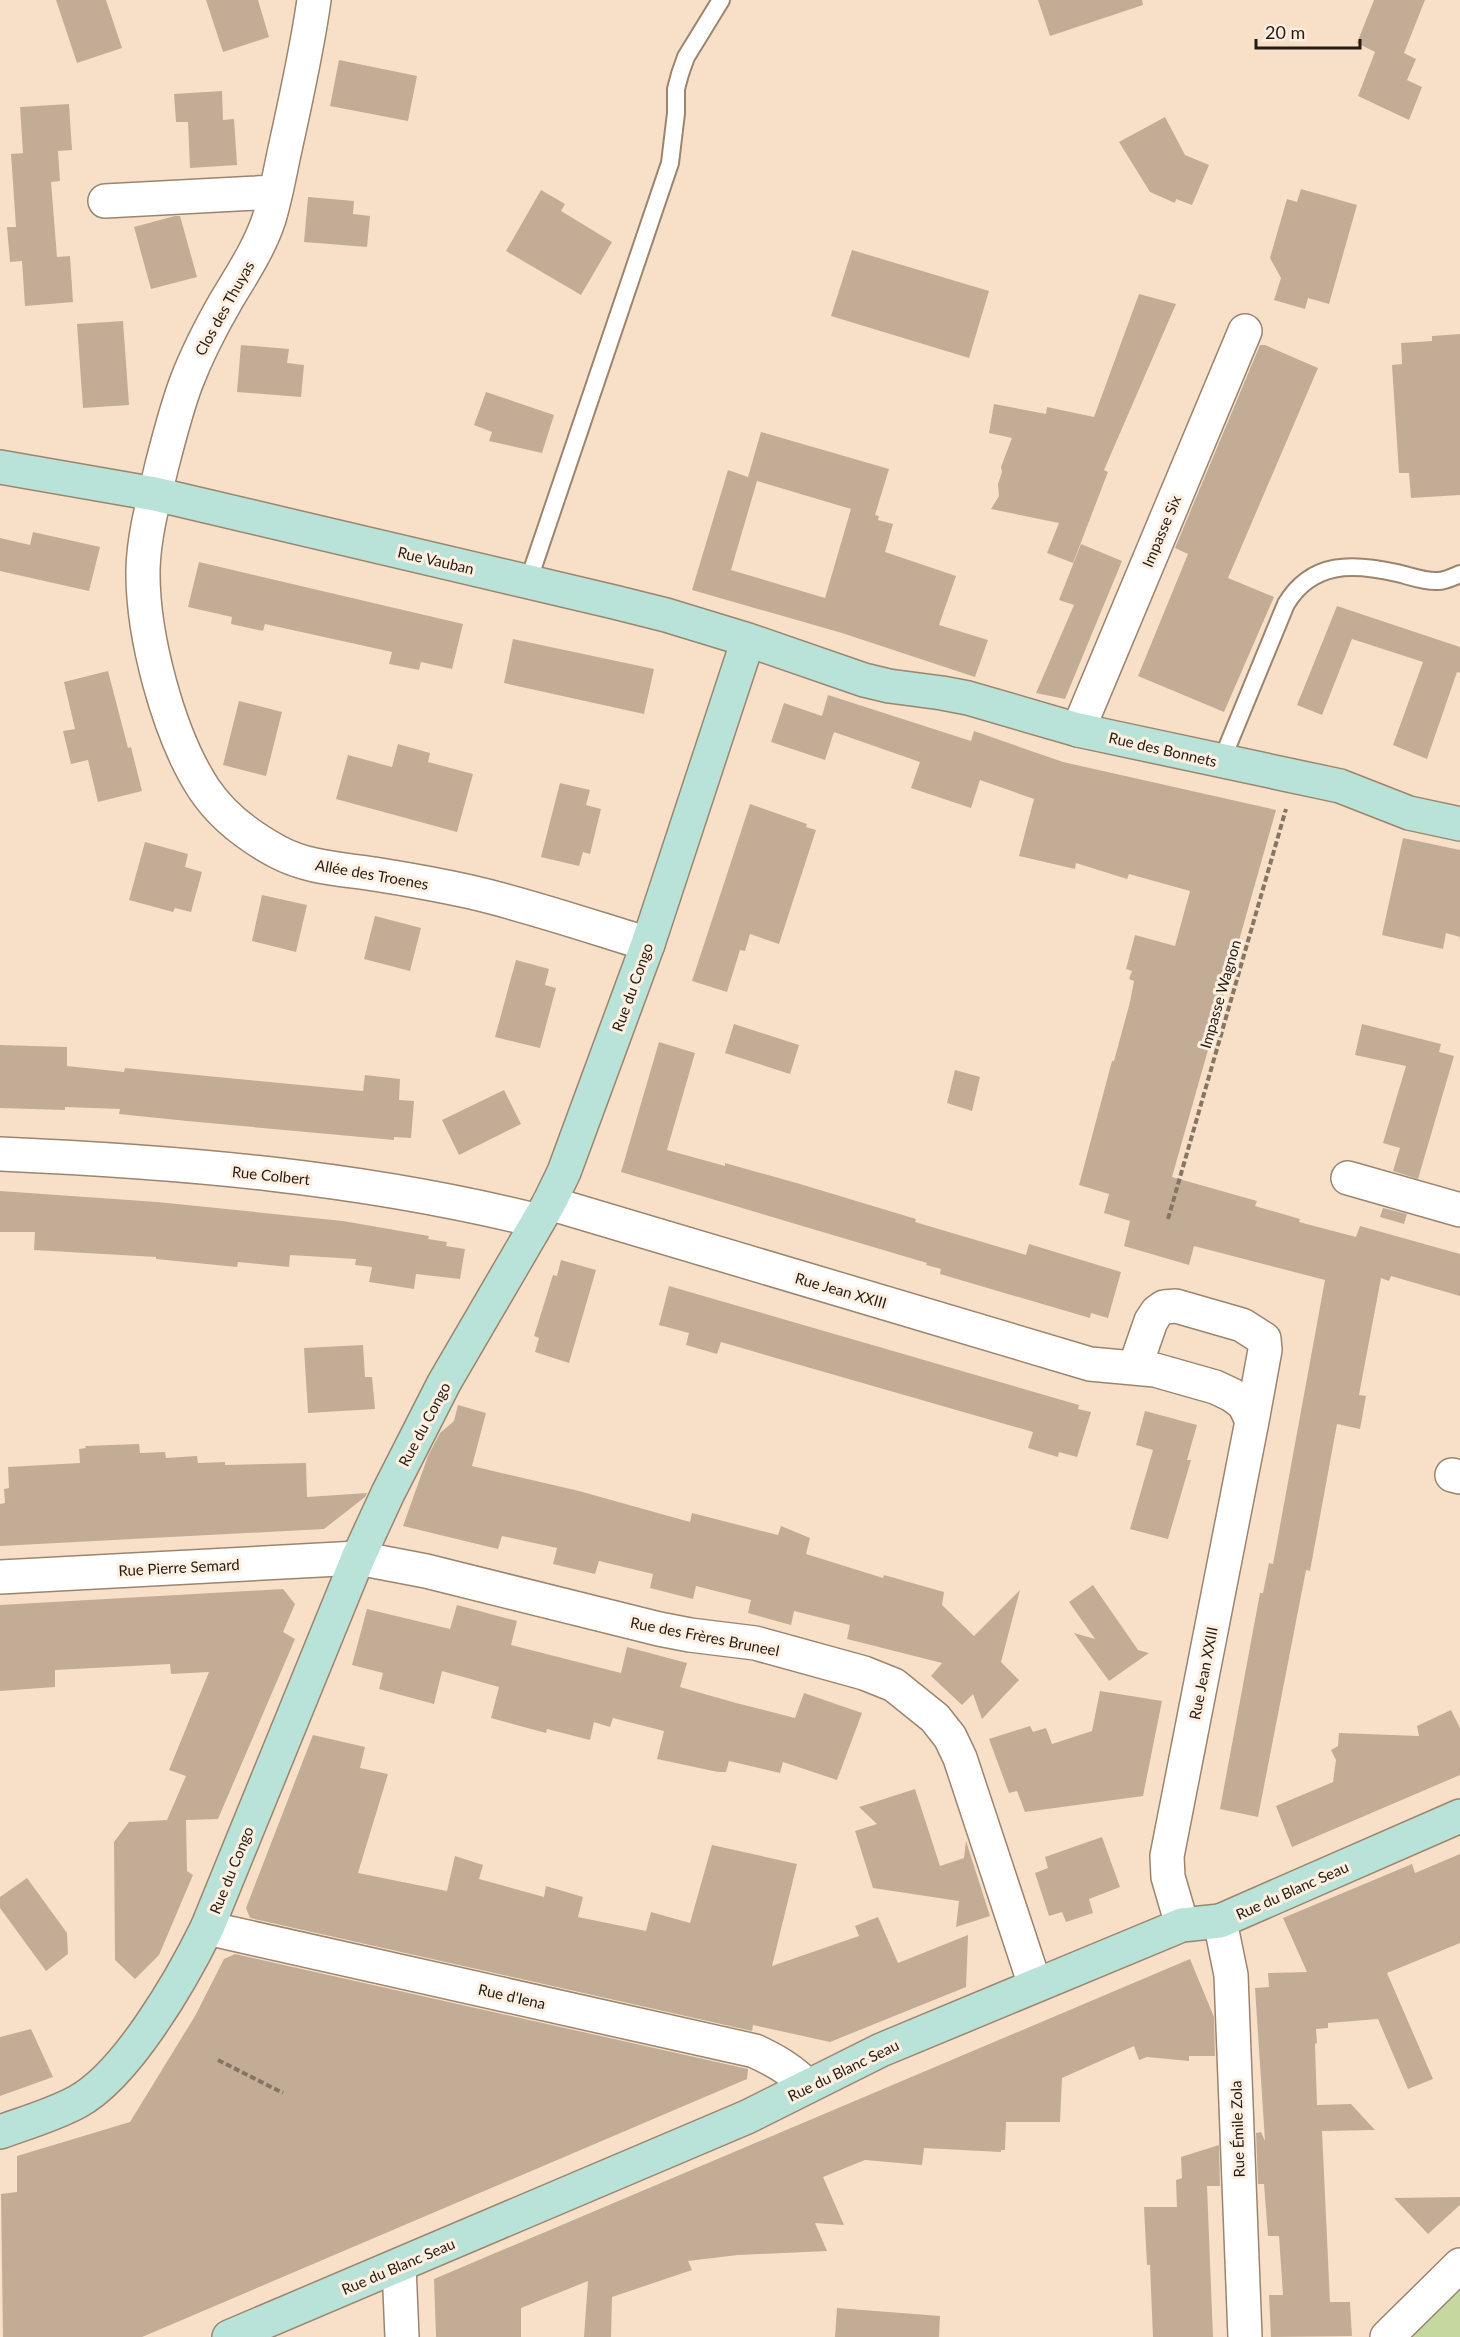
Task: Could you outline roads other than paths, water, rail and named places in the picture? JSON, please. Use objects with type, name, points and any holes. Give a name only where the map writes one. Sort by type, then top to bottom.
[{"type":"street","name":"Clos des Thuyas","points":[[155,494],[173,420],[186,382],[203,342],[261,241],[293,115],[314,0]]},
{"type":"street","points":[[105,201],[275,192]]},
{"type":"street","name":"Impasse Six","points":[[1078,730],[1245,331]]},
{"type":"street","name":"Rue Vauban","points":[[0,467],[155,494],[666,615],[748,640],[864,680]]},
{"type":"street","name":"Allée des Troenes","points":[[155,494],[143,569],[146,615],[156,663],[169,712],[188,761],[205,790],[225,815],[251,835],[280,853],[299,861],[471,892],[648,944]]},
{"type":"street","name":"Rue du Congo","points":[[0,2132],[77,2102],[106,2081],[133,2048],[182,1976],[207,1928],[358,1558],[397,1475],[444,1383],[564,1172],[648,944],[748,640]]},
{"type":"street","name":"Rue des Bonnets","points":[[864,680],[968,698],[1078,730],[1340,786],[1409,813],[1460,824]]},
{"type":"street","name":"Rue Colbert","points":[[0,1154],[123,1161],[350,1183],[543,1212]]},
{"type":"street","points":[[1348,1178],[1460,1210]]},
{"type":"street","name":"Rue Jean XXIII","points":[[543,1212],[1090,1364],[1155,1370],[1232,1395],[1244,1404],[1252,1421]]},
{"type":"street","name":"Rue Jean XXIII","points":[[1135,1367],[1151,1320],[1164,1307],[1176,1306],[1242,1324],[1264,1339],[1265,1350],[1252,1421],[1167,1856],[1168,1877],[1182,1925]]},
{"type":"street","name":"Rue Pierre Semard","points":[[0,1577],[358,1558]]},
{"type":"street","name":"Rue des Frères Bruneel","points":[[358,1558],[426,1571],[659,1629],[755,1643],[864,1673],[894,1685],[935,1718],[950,1737],[960,1758],[1035,1985]]},
{"type":"street","name":"Rue du Blanc Seau","points":[[229,2337],[747,2117],[881,2050],[1182,1925],[1220,1921],[1460,1816]]},
{"type":"street","name":"Rue Émile Zola","points":[[1220,1921],[1231,1975],[1245,2337]]},
{"type":"street","name":"Rue d'Iena","points":[[207,1928],[755,2051],[779,2062],[795,2073],[807,2086]]},
{"type":"street","points":[[1388,2337],[1460,2265]]},
{"type":"street","points":[[399,2266],[402,2337]]},
{"type":"lane","points":[[528,582],[670,163],[676,113],[676,89],[680,74],[686,57],[721,0]]},
{"type":"lane","points":[[1221,762],[1286,604],[1295,589],[1308,577],[1345,567],[1368,568],[1438,581],[1460,574]]}]
